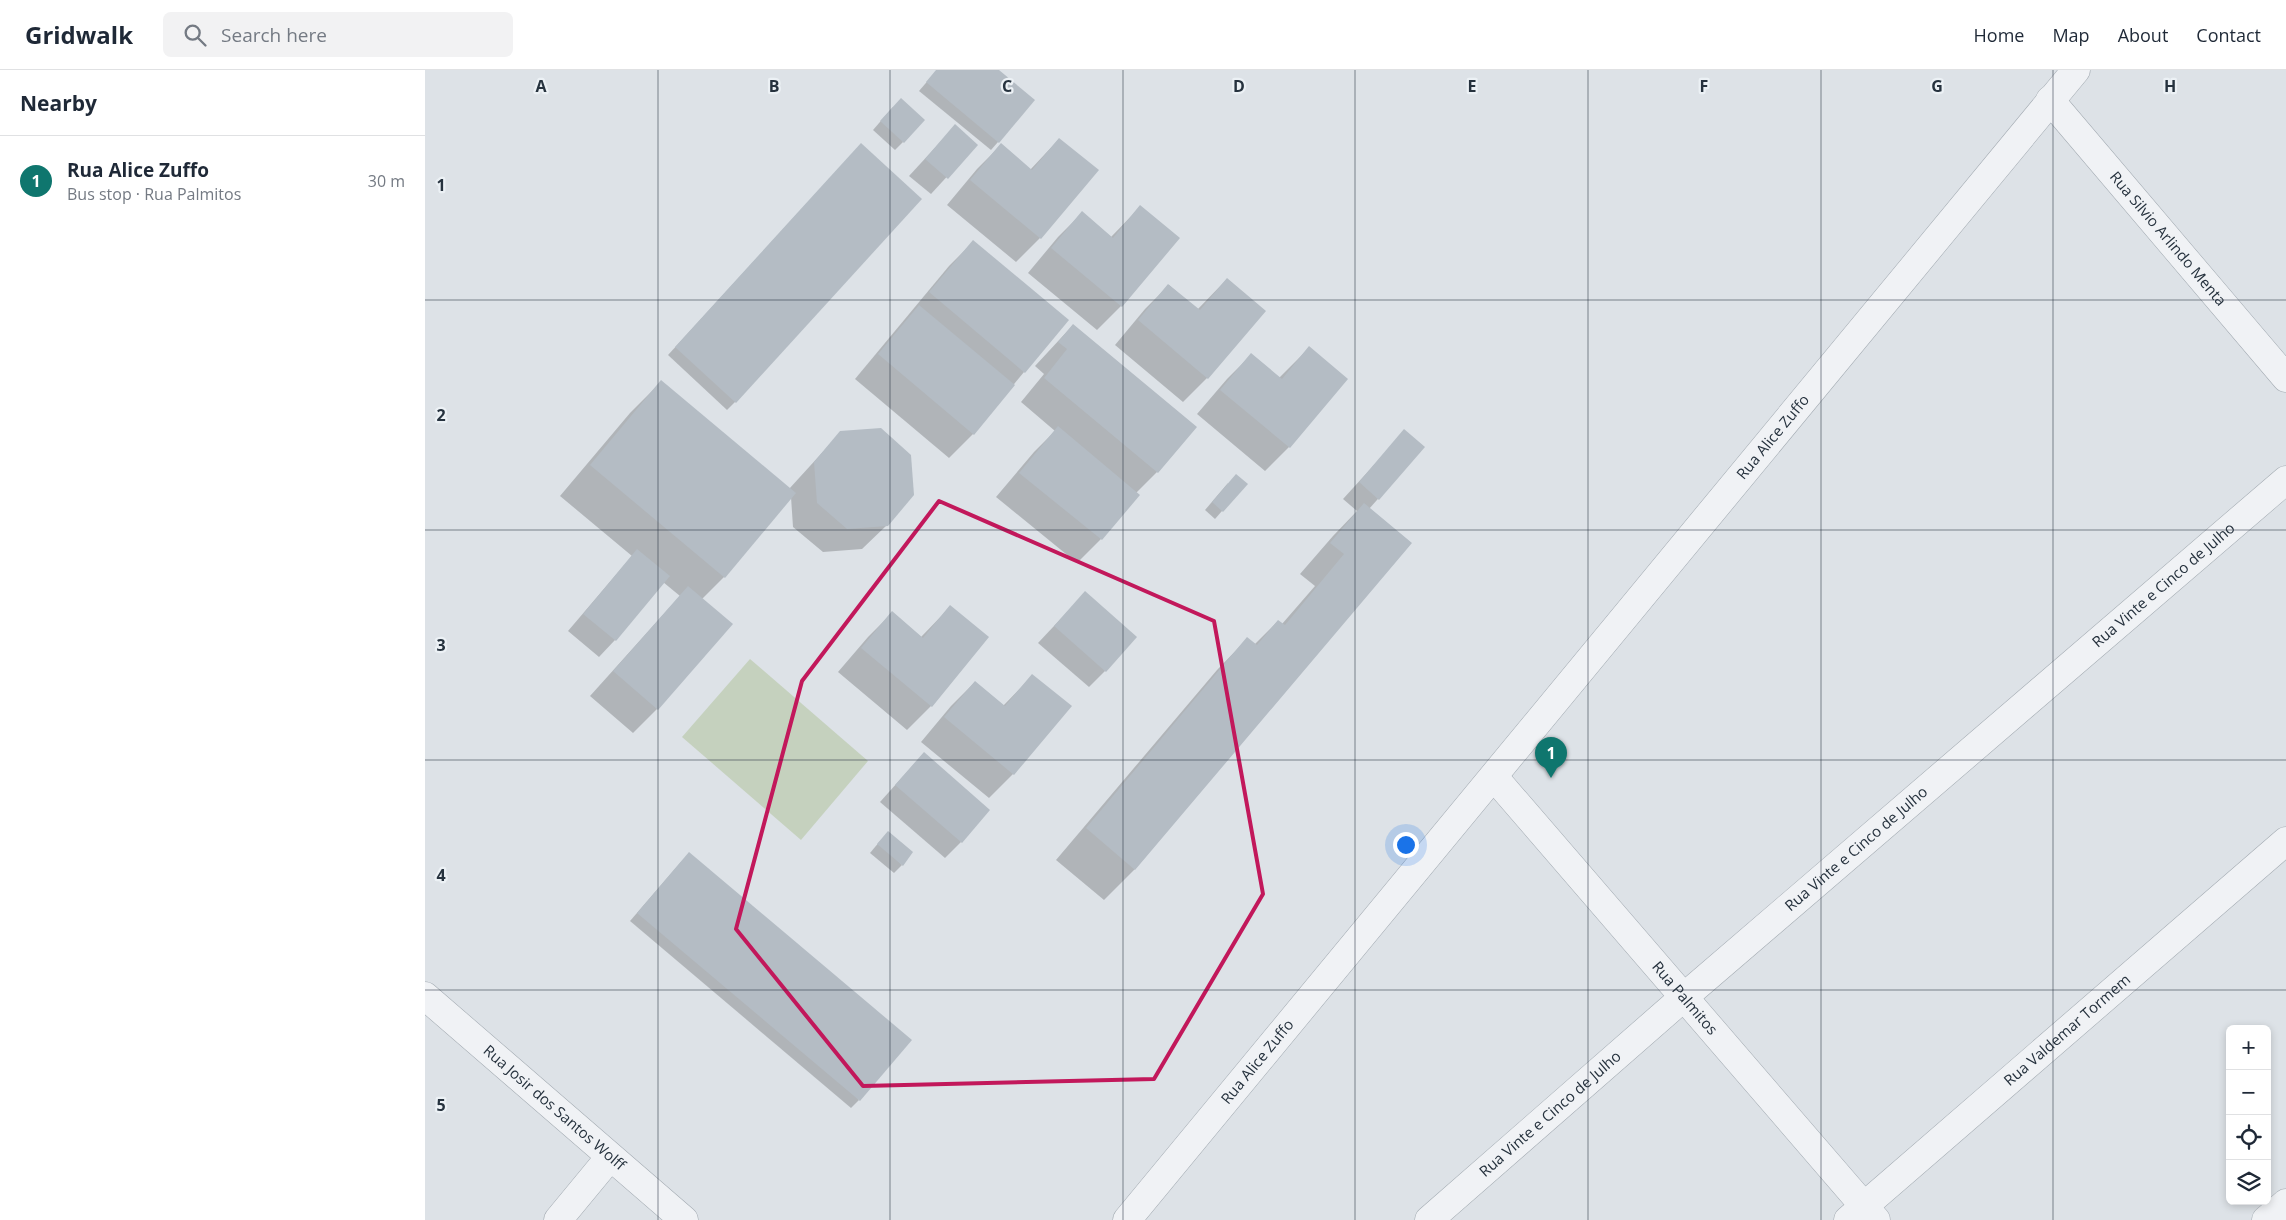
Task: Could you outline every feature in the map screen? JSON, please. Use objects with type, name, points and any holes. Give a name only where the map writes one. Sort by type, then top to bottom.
[{"type":"street","name":"Rua Alice Zuffo","points":[[1127,1220],[1297,1012],[1494,778],[2076,70]]},
{"type":"street","name":"Rua Silvio Arlindo Menta","points":[[2050,100],[2286,378]]},
{"type":"street","name":"Rua Vinte e Cinco de Julho","points":[[1429,1220],[1684,997],[2286,480]]},
{"type":"street","name":"Rua Palmitos","points":[[1494,778],[1684,997],[1863,1215]]},
{"type":"street","name":"Rua Valdemar Tormem","points":[[1863,1215],[2286,841]]},
{"type":"street","name":"Rua Josir dos Santos Wolff","points":[[425,996],[684,1220]]},
{"type":"street","points":[[557,1220],[610,1157]]},
{"type":"street","points":[[2266,1220],[2286,1203]]},
{"type":"highlighted area","points":[[939,501],[1214,621],[1263,894],[1154,1079],[863,1086],[736,929],[802,681]]},
{"type":"green space","points":[[750,659],[868,761],[801,840],[682,737]]},
{"type":"building","points":[[936,70],[999,70],[1035,100],[999,143],[926,82]]},
{"type":"building","points":[[901,98],[925,120],[904,143],[880,121]]},
{"type":"building","points":[[955,124],[978,145],[948,179],[925,159]]},
{"type":"building","points":[[1059,138],[1099,170],[1041,239],[970,180],[1001,143],[1032,170]]},
{"type":"building","points":[[861,143],[922,199],[736,403],[675,347]]},
{"type":"building","points":[[1140,205],[1180,238],[1122,307],[1051,248],[1082,211],[1113,238]]},
{"type":"building","points":[[973,240],[1069,320],[1025,373],[929,292]]},
{"type":"building","points":[[1227,278],[1266,311],[1208,379],[1138,320],[1168,284],[1200,310]]},
{"type":"building","points":[[919,305],[1015,385],[974,435],[878,354]]},
{"type":"building","points":[[1073,324],[1197,427],[1158,473],[1044,378],[1067,349],[1058,342]]},
{"type":"building","points":[[1309,346],[1348,379],[1290,448],[1220,390],[1251,353],[1282,379]]},
{"type":"building","points":[[661,380],[796,493],[725,578],[590,465]]},
{"type":"building","points":[[1058,426],[1140,495],[1102,540],[1019,473]]},
{"type":"building","points":[[881,428],[911,455],[914,495],[888,526],[847,529],[817,503],[814,462],[840,431]]},
{"type":"building","points":[[1404,429],[1425,447],[1379,500],[1359,482]]},
{"type":"building","points":[[1236,474],[1248,484],[1223,512],[1212,502]]},
{"type":"building","points":[[1364,503],[1412,543],[1135,870],[1086,828],[1247,637],[1257,645],[1278,620],[1285,625],[1344,554],[1330,543]]},
{"type":"building","points":[[637,549],[670,576],[616,641],[583,614]]},
{"type":"building","points":[[688,586],[733,624],[658,710],[613,671]]},
{"type":"building","points":[[1085,591],[1137,637],[1106,672],[1054,626]]},
{"type":"building","points":[[950,605],[989,637],[932,707],[861,648],[892,611],[923,638]]},
{"type":"building","points":[[1032,674],[1072,706],[1014,775],[944,717],[975,681],[1005,706]]},
{"type":"building","points":[[924,752],[990,810],[962,843],[895,785]]},
{"type":"building","points":[[888,831],[913,852],[903,866],[877,844]]},
{"type":"building","points":[[689,852],[912,1040],[860,1101],[637,913]]},
{"type":"place","name":"Rua Alice Zuffo","points":[[1551,778]]}]
